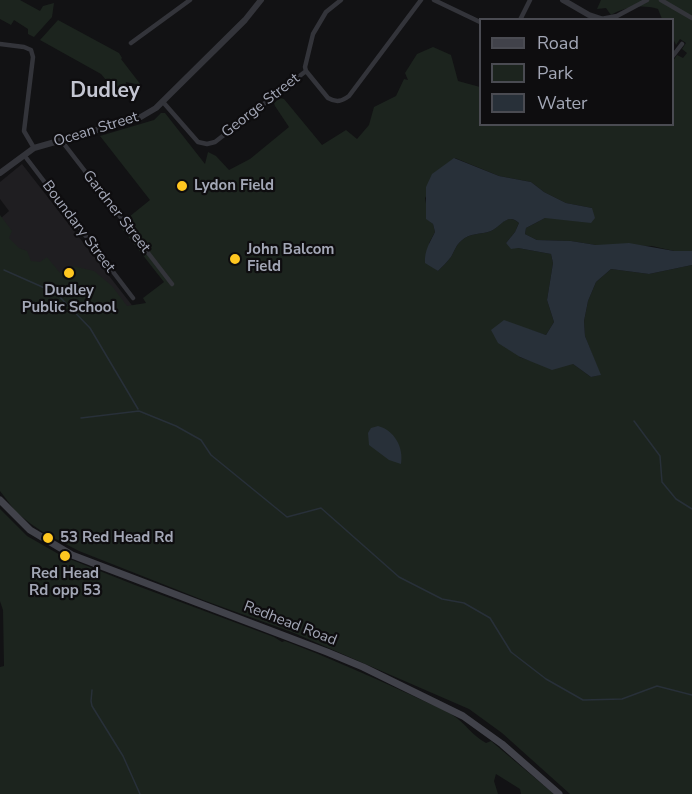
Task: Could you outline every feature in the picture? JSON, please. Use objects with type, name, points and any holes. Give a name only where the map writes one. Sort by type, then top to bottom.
[{"type":"main road","name":"Redhead Road","points":[[0,500],[30,530],[72,555],[327,652],[463,716],[502,744],[559,794]]},
{"type":"street","points":[[131,43],[190,0]]},
{"type":"street","points":[[341,0],[326,12],[313,34],[305,67],[328,98],[333,101],[343,100],[349,96],[421,0]]},
{"type":"street","points":[[434,0],[479,22]]},
{"type":"street","points":[[521,18],[530,0]]},
{"type":"street","points":[[563,0],[587,17]]},
{"type":"street","points":[[606,18],[617,16],[647,0]]},
{"type":"street","points":[[662,0],[692,18]]},
{"type":"street","name":"Ocean Street","points":[[1,170],[34,148],[139,118],[151,112],[164,102],[245,20],[257,1]]},
{"type":"street","points":[[0,44],[31,50],[33,57],[24,131],[34,148]]},
{"type":"street","points":[[674,54],[682,44]]},
{"type":"street","name":"George Street","points":[[164,102],[198,142],[207,144],[215,142],[306,71]]},
{"type":"street","name":"Gardner Street","points":[[61,140],[172,284]]},
{"type":"street","name":"Boundary Street","points":[[23,155],[133,298]]},
{"type":"shaded area","name":"Dudley Public School","points":[[22,164],[138,313],[91,349],[0,233],[0,219],[9,211],[0,199],[0,182]]},
{"type":"green space","points":[[0,0],[20,0],[40,11],[43,6],[54,3],[52,17],[34,37],[28,34],[28,29],[14,20],[11,25],[0,19]]},
{"type":"green space","points":[[601,0],[692,0],[692,251],[674,251],[652,246],[596,245],[571,241],[537,240],[525,234],[526,228],[545,218],[592,208],[566,203],[544,192],[531,182],[499,176],[455,158],[425,198],[426,218],[433,224],[435,232],[429,243],[431,265],[438,271],[464,238],[491,231],[508,219],[515,220],[519,223],[506,243],[518,248],[551,254],[553,263],[547,300],[554,322],[546,335],[527,329],[519,357],[531,361],[573,364],[591,377],[600,375],[585,336],[584,321],[588,301],[596,282],[611,269],[649,274],[692,265],[692,794],[570,794],[502,733],[469,709],[294,633],[79,551],[31,524],[16,512],[0,491],[0,215],[12,231],[9,238],[19,248],[27,251],[31,261],[40,262],[47,257],[60,273],[73,266],[94,271],[112,286],[127,306],[146,303],[143,298],[164,282],[119,225],[150,200],[100,136],[154,120],[161,113],[165,113],[205,164],[208,152],[216,156],[229,170],[250,159],[289,127],[274,103],[280,98],[284,99],[322,145],[346,130],[357,139],[369,125],[374,107],[396,96],[404,79],[408,80],[405,73],[417,54],[433,47],[451,55],[458,81],[479,87],[479,126],[674,126],[674,60],[677,55],[683,58],[687,53],[682,49],[686,43],[680,39],[676,45],[674,40],[674,18],[662,18],[658,9],[645,7],[633,7],[611,15],[606,8],[597,9]]},
{"type":"green space","points":[[58,20],[119,53],[141,85],[126,82],[124,94],[117,93],[101,74],[40,40]]},
{"type":"green space","points":[[0,509],[27,536],[62,556],[282,642],[285,641],[316,653],[446,711],[481,740],[486,743],[491,741],[554,794],[521,794],[520,789],[496,774],[494,781],[498,794],[0,794],[0,667],[4,666],[3,610],[0,601]]},
{"type":"water","points":[[454,158],[499,176],[531,182],[544,192],[566,203],[592,208],[595,218],[591,223],[545,218],[526,228],[525,234],[537,240],[571,241],[596,245],[629,243],[674,251],[692,251],[692,265],[649,274],[611,269],[596,282],[588,301],[584,321],[585,336],[601,375],[591,377],[573,364],[552,370],[520,357],[498,343],[491,330],[504,320],[546,335],[554,322],[547,300],[553,263],[551,254],[518,248],[511,249],[506,243],[519,223],[515,220],[508,219],[491,231],[464,238],[438,271],[425,263],[426,251],[435,232],[433,224],[426,219],[426,187],[432,174]]},
{"type":"water","points":[[378,426],[389,431],[397,440],[401,451],[401,464],[389,460],[369,445],[368,433],[371,428]]},
{"type":"waterway","points":[[4,270],[56,293],[90,328],[138,409]]},
{"type":"waterway","points":[[81,418],[139,411],[176,426],[201,440],[211,455],[287,517],[321,508],[399,577],[442,599],[464,603],[490,618],[511,652],[546,679],[583,700],[622,699],[657,686],[692,695]]},
{"type":"waterway","points":[[634,421],[660,456],[662,482],[676,499],[692,509]]},
{"type":"waterway","points":[[92,690],[92,706],[123,756],[140,794]]},
{"type":"place","name":"Lydon Field","points":[[182,186]]},
{"type":"place","name":"John Balcom Field","points":[[235,259]]},
{"type":"place","name":"Dudley Public School","points":[[69,273]]},
{"type":"place","name":"53 Red Head Rd","points":[[48,538]]},
{"type":"place","name":"Red Head Rd opp 53","points":[[65,556]]},
{"type":"district","name":"Dudley","points":[[105,92]]}]
